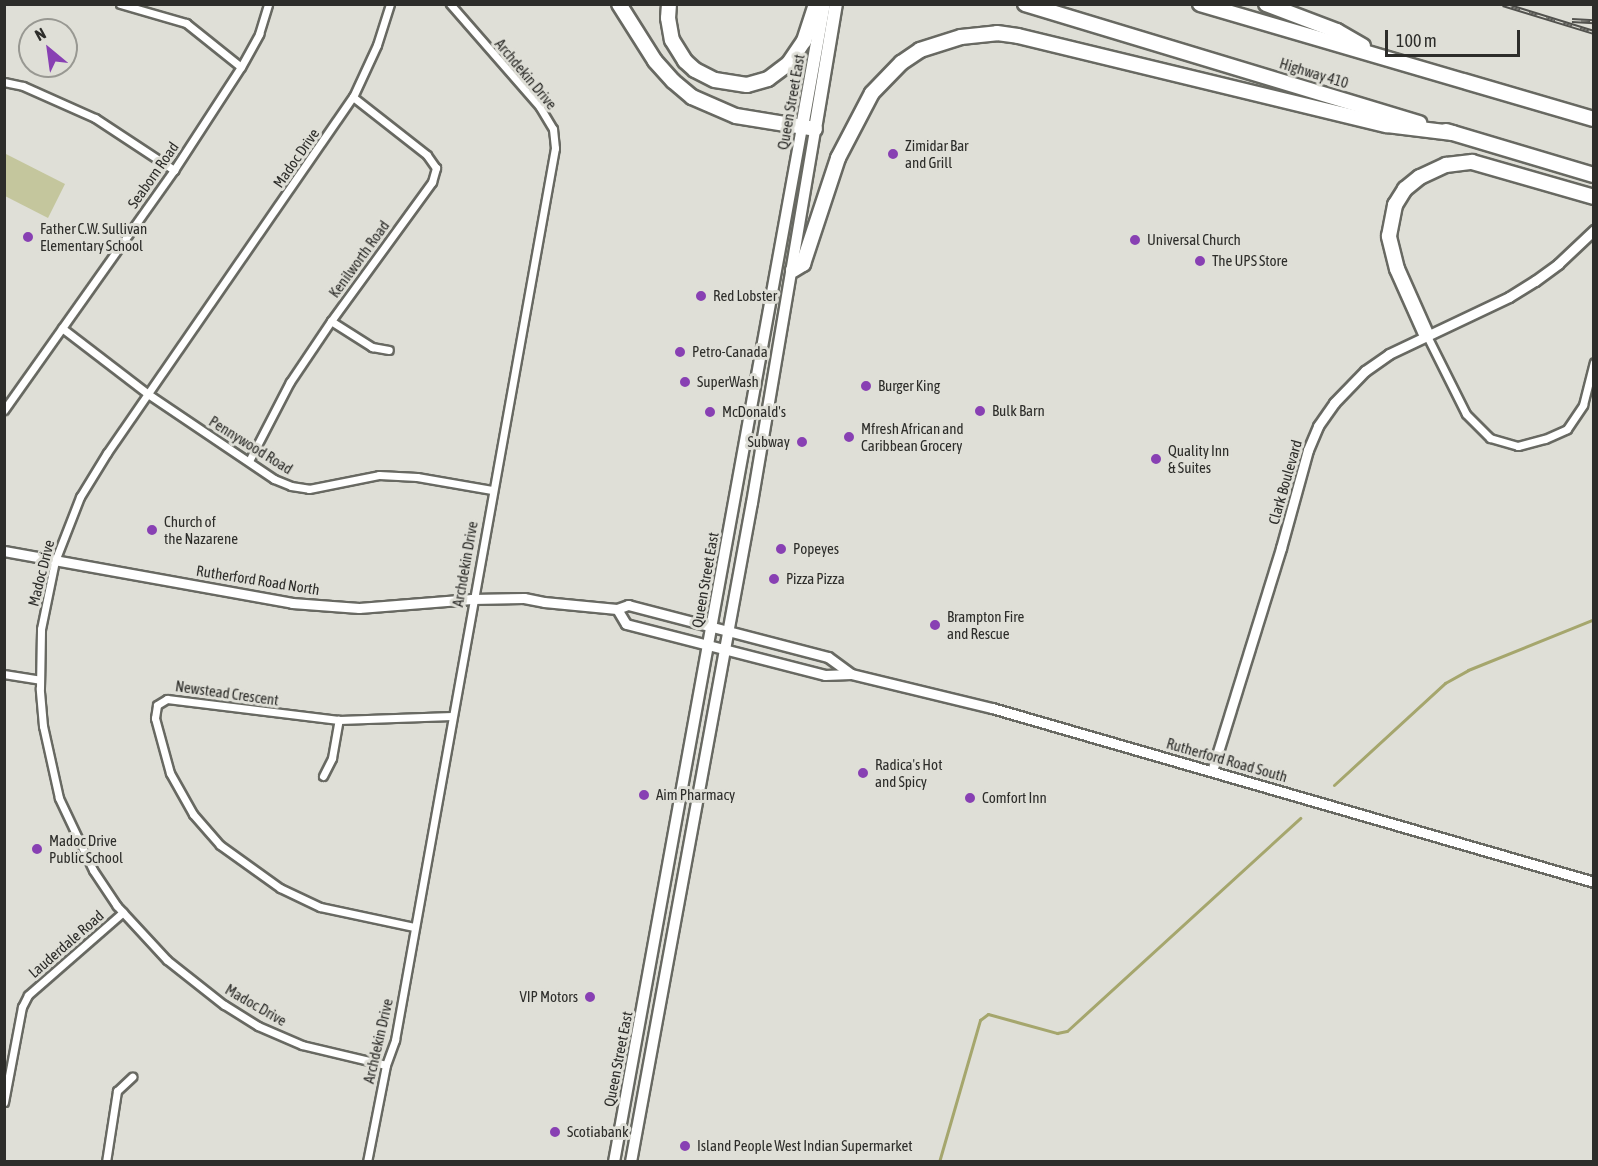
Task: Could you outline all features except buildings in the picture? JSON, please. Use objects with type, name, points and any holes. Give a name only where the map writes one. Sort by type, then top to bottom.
[{"type":"highway","points":[[619,4],[655,62],[692,97],[736,117],[809,128]]},
{"type":"highway","points":[[669,4],[668,18],[672,40],[685,61],[695,70],[715,80],[747,85],[768,79],[789,63],[804,41],[816,4]]},
{"type":"highway","name":"Highway 410","points":[[1025,4],[1593,175]]},
{"type":"highway","points":[[1200,4],[1593,119]]},
{"type":"highway","points":[[1266,4],[1337,31],[1383,58]]},
{"type":"highway","points":[[793,270],[803,264],[838,158],[872,93],[901,63],[920,50],[961,37],[997,33],[1018,36],[1387,125],[1453,133]]},
{"type":"highway","points":[[1426,334],[1397,269],[1389,236],[1395,205],[1405,189],[1420,177],[1446,165],[1472,162],[1593,197]]},
{"type":"main road","name":"Queen Street East","points":[[631,1161],[793,270],[824,4]]},
{"type":"main road","name":"Queen Street East","points":[[614,1161],[708,646],[809,128],[836,4]]},
{"type":"street","points":[[120,4],[186,22],[242,67]]},
{"type":"street","name":"Seaborn Road","points":[[4,410],[174,170],[242,67],[259,34],[268,4]]},
{"type":"street","name":"Madoc Drive","points":[[386,1065],[302,1045],[258,1026],[224,1005],[167,960],[123,912],[93,870],[59,798],[43,726],[40,680],[42,629],[56,561],[80,497],[148,394],[353,97],[377,45],[390,4]]},
{"type":"street","name":"Archdekin Drive","points":[[367,1161],[386,1065],[395,1040],[472,599],[555,148],[553,129],[540,107],[450,4]]},
{"type":"street","points":[[4,82],[23,86],[95,118],[174,170]]},
{"type":"street","name":"Kenilworth Road","points":[[249,460],[290,382],[331,321],[432,182],[436,168],[427,155],[353,97]]},
{"type":"street","name":"Clark Boulevard","points":[[1212,771],[1281,548],[1300,475],[1318,426],[1334,403],[1365,371],[1389,354],[1426,334],[1509,297],[1558,264],[1593,230]]},
{"type":"street","points":[[331,321],[372,347],[388,350]]},
{"type":"street","name":"Pennywood Road","points":[[62,328],[148,394],[274,479],[291,486],[309,489],[379,475],[417,477],[492,490]]},
{"type":"street","points":[[1426,334],[1466,414],[1490,438],[1518,446],[1545,439],[1566,429],[1583,405],[1593,362]]},
{"type":"street","name":"Rutherford Road North","points":[[4,551],[292,603],[358,608],[472,599],[524,598],[617,609],[628,605],[712,626]]},
{"type":"street","name":"Rutherford Road South","points":[[617,609],[626,624],[825,675],[851,674],[998,709],[1593,882]]},
{"type":"street","name":"Rutherford Road South","points":[[712,626],[828,657],[851,674]]},
{"type":"street","points":[[4,674],[40,680]]},
{"type":"street","name":"Newstead Crescent","points":[[414,927],[320,908],[280,888],[229,852],[193,814],[170,773],[155,718],[157,705],[167,699],[339,720],[452,716]]},
{"type":"street","points":[[323,776],[332,758],[339,720]]},
{"type":"street","name":"Lauderdale Road","points":[[4,1102],[22,1007],[28,995],[123,912]]},
{"type":"street","points":[[106,1161],[117,1091],[132,1077]]},
{"type":"green space","points":[[4,153],[65,184],[48,218],[5,196]]},
{"type":"waterway","points":[[1334,785],[1445,683],[1468,670],[1594,619]]},
{"type":"waterway","points":[[939,1162],[980,1020],[988,1014],[1057,1033],[1067,1031],[1300,818]]},
{"type":"railway","points":[[1503,4],[1594,32]]},
{"type":"railway","points":[[1572,20],[1594,21]]},
{"type":"place","name":"Zimidar Bar and Grill","points":[[893,154]]},
{"type":"place","name":"Father C.W. Sullivan Elementary School","points":[[28,237]]},
{"type":"place","name":"Universal Church","points":[[1135,240]]},
{"type":"place","name":"The UPS Store","points":[[1200,261]]},
{"type":"place","name":"Red Lobster","points":[[701,296]]},
{"type":"place","name":"Petro-Canada","points":[[680,352]]},
{"type":"place","name":"SuperWash","points":[[685,382]]},
{"type":"place","name":"Burger King","points":[[866,386]]},
{"type":"place","name":"Bulk Barn","points":[[980,411]]},
{"type":"place","name":"McDonald's","points":[[710,412]]},
{"type":"place","name":"Mfresh African and Caribbean Grocery","points":[[849,437]]},
{"type":"place","name":"Subway","points":[[802,442]]},
{"type":"place","name":"Quality Inn & Suites","points":[[1156,459]]},
{"type":"place","name":"Church of the Nazarene","points":[[152,530]]},
{"type":"place","name":"Popeyes","points":[[781,549]]},
{"type":"place","name":"Pizza Pizza","points":[[774,579]]},
{"type":"place","name":"Brampton Fire and Rescue","points":[[935,625]]},
{"type":"place","name":"Radica's Hot and Spicy","points":[[863,773]]},
{"type":"place","name":"Aim Pharmacy","points":[[644,795]]},
{"type":"place","name":"Comfort Inn","points":[[970,798]]},
{"type":"place","name":"Madoc Drive Public School","points":[[37,849]]},
{"type":"place","name":"VIP Motors","points":[[590,997]]},
{"type":"place","name":"Scotiabank","points":[[555,1132]]},
{"type":"place","name":"Island People West Indian Supermarket","points":[[685,1146]]}]
